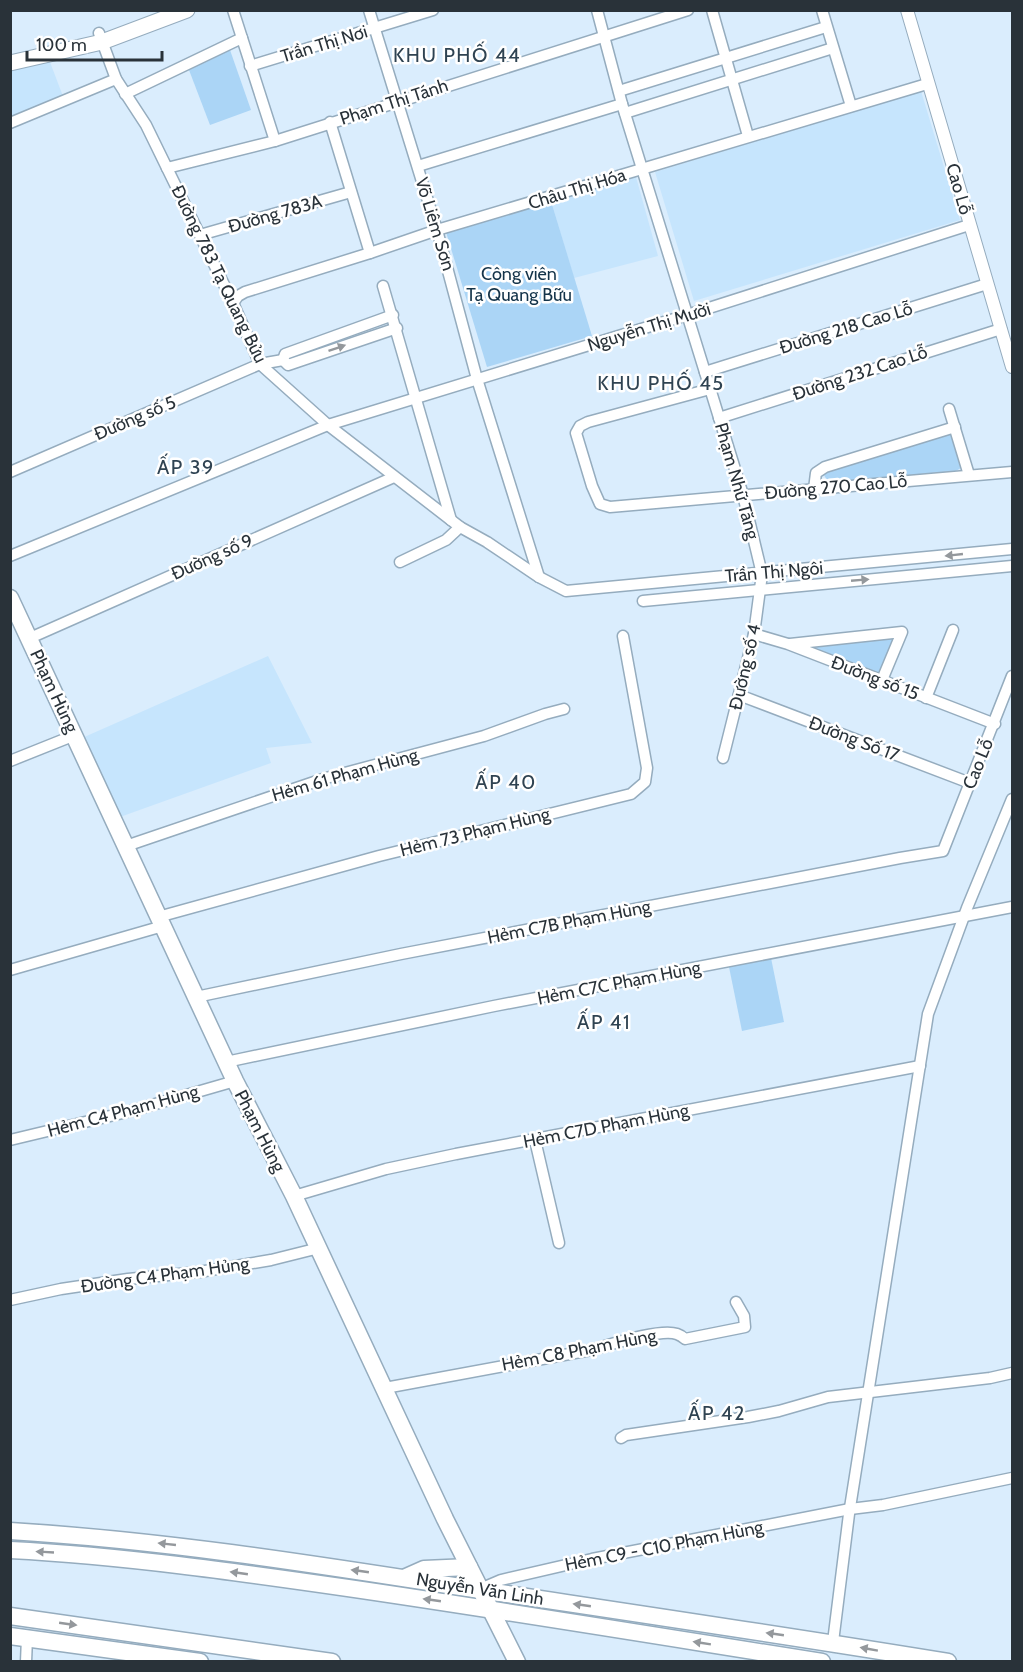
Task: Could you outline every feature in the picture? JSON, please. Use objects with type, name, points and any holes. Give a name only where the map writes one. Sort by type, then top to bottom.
[{"type":"main road","points":[[10,53],[101,38],[163,10]]},
{"type":"main road","points":[[10,63],[101,38],[187,10]]},
{"type":"main road","name":"Phạm Hùng","points":[[10,598],[235,1081],[294,1196],[480,1590],[517,1662]]},
{"type":"main road","name":"Nguyễn Văn Linh","points":[[10,1530],[186,1546],[406,1577],[948,1662]]},
{"type":"main road","name":"Nguyễn Văn Linh","points":[[10,1550],[186,1565],[490,1609],[822,1662]]},
{"type":"main road","points":[[406,1577],[424,1569],[469,1567]]},
{"type":"main road","points":[[10,1616],[332,1662]]},
{"type":"main road","points":[[19,1637],[200,1662]]},
{"type":"main road","points":[[164,1656],[166,1638]]},
{"type":"street","points":[[233,10],[275,141]]},
{"type":"street","name":"Võ Liêm Sơn","points":[[369,10],[437,230],[477,379],[539,577]]},
{"type":"street","name":"Trần Thị Nơi","points":[[250,66],[433,10]]},
{"type":"street","name":"Phạm Nhữ Tăng","points":[[597,10],[642,169],[743,495],[762,574]]},
{"type":"street","name":"Phạm Thị Tánh","points":[[167,168],[275,141],[688,10]]},
{"type":"street","points":[[712,10],[748,136]]},
{"type":"street","points":[[822,10],[851,106]]},
{"type":"street","name":"Cao Lỗ","points":[[907,10],[1012,367]]},
{"type":"street","points":[[619,91],[826,27]]},
{"type":"street","name":"Đường 783 Tạ Quang Bửu","points":[[101,38],[116,79],[146,125],[233,303],[260,364],[328,425],[394,477],[460,527],[539,577]]},
{"type":"street","points":[[125,94],[242,38]]},
{"type":"street","points":[[418,166],[732,80],[833,48]]},
{"type":"street","points":[[10,123],[116,79]]},
{"type":"street","name":"Châu Thị Hóa","points":[[233,303],[245,292],[370,254],[437,230],[927,84]]},
{"type":"street","points":[[330,122],[370,254]]},
{"type":"street","name":"Đường 783A","points":[[200,235],[351,192]]},
{"type":"street","name":"Nguyễn Thị Mười","points":[[10,556],[328,425],[687,315],[969,225]]},
{"type":"street","name":"Đường 218 Cao Lỗ","points":[[705,372],[987,284]]},
{"type":"street","points":[[383,286],[397,327],[451,520]]},
{"type":"street","points":[[283,360],[285,354],[393,315]]},
{"type":"street","name":"Đường số 5","points":[[10,471],[260,364],[283,360],[288,364],[397,327]]},
{"type":"street","name":"Đường 232 Cao Lỗ","points":[[719,418],[1001,329]]},
{"type":"street","name":"Đường 270 Cao Lỗ","points":[[710,389],[580,426],[576,433],[592,486],[600,504],[604,507],[1012,472]]},
{"type":"street","points":[[949,410],[969,475]]},
{"type":"street","points":[[814,489],[816,473],[825,467],[955,426]]},
{"type":"street","name":"Đường số 9","points":[[30,638],[394,477]]},
{"type":"street","points":[[400,562],[446,540],[460,527]]},
{"type":"street","name":"Trần Thị Ngôi","points":[[539,577],[566,591],[1012,549]]},
{"type":"street","name":"Trần Thị Ngôi","points":[[643,601],[1012,566]]},
{"type":"street","name":"Đường số 4","points":[[723,758],[754,634],[762,574]]},
{"type":"street","points":[[926,698],[953,630]]},
{"type":"street","points":[[788,644],[902,632],[882,680]]},
{"type":"street","name":"Đường số 15","points":[[754,634],[788,644],[994,724]]},
{"type":"street","name":"Hẻm 73 Phạm Hùng","points":[[10,970],[161,921],[380,856],[632,794],[645,782],[647,768],[623,636]]},
{"type":"street","name":"Cao Lỗ","points":[[943,851],[1012,676]]},
{"type":"street","name":"Đường Số 17","points":[[739,695],[970,783]]},
{"type":"street","name":"Hẻm 61 Phạm Hùng","points":[[126,846],[326,778],[484,736],[564,709]]},
{"type":"street","points":[[10,761],[75,735]]},
{"type":"street","points":[[832,1642],[850,1509],[928,1014],[964,915],[1012,799]]},
{"type":"street","name":"Hẻm C7B Phạm Hùng","points":[[196,997],[412,952],[943,851]]},
{"type":"street","name":"Hẻm C7C Phạm Hùng","points":[[226,1062],[494,1006],[1012,907]]},
{"type":"street","name":"Hẻm C7D Phạm Hùng","points":[[294,1196],[386,1169],[456,1154],[920,1066]]},
{"type":"street","name":"Hẻm C4 Phạm Hùng","points":[[10,1140],[130,1111],[235,1081]]},
{"type":"street","points":[[535,1140],[559,1243]]},
{"type":"street","name":"Đường C4 Phạm Hủng","points":[[10,1300],[128,1279],[199,1272],[271,1260],[319,1248]]},
{"type":"street","name":"Hẻm C8 Phạm Hùng","points":[[385,1388],[591,1350],[663,1333],[677,1334],[685,1339],[745,1327],[744,1316],[736,1302]]},
{"type":"street","points":[[621,1438],[627,1435],[779,1411],[828,1397],[990,1378],[1012,1373]]},
{"type":"street","name":"Hẻm C9 - C10 Phạm Hùng","points":[[480,1590],[501,1580],[592,1558],[850,1509],[884,1505],[1012,1478]]},
{"type":"street","points":[[19,1637],[26,1662]]},
{"type":"shaded area","points":[[50,62],[64,99],[11,119],[11,70]]},
{"type":"shaded area","points":[[921,91],[960,220],[694,301],[655,172]]},
{"type":"shaded area","points":[[636,177],[658,256],[574,278],[551,201]]},
{"type":"shaded area","points":[[268,656],[312,743],[266,748],[271,763],[120,817],[82,738]]},
{"type":"green space","points":[[230,50],[251,110],[210,125],[189,70]]},
{"type":"green space","name":"Công viên Tạ Quang Bữu","points":[[551,201],[592,336],[487,367],[446,232]]},
{"type":"green space","points":[[953,430],[964,466],[956,471],[828,482],[824,475],[828,471]]},
{"type":"green space","points":[[899,634],[881,676],[808,647]]},
{"type":"green space","points":[[771,958],[784,1022],[742,1031],[729,967]]},
{"type":"district","name":"KHU PHỐ 44","points":[[457,55]]},
{"type":"district","name":"KHU PHỐ 45","points":[[661,383]]},
{"type":"district","name":"ẤP 39","points":[[186,467]]},
{"type":"district","name":"ẤP 40","points":[[506,782]]},
{"type":"district","name":"ẤP 41","points":[[604,1022]]},
{"type":"district","name":"ẤP 42","points":[[717,1413]]}]
